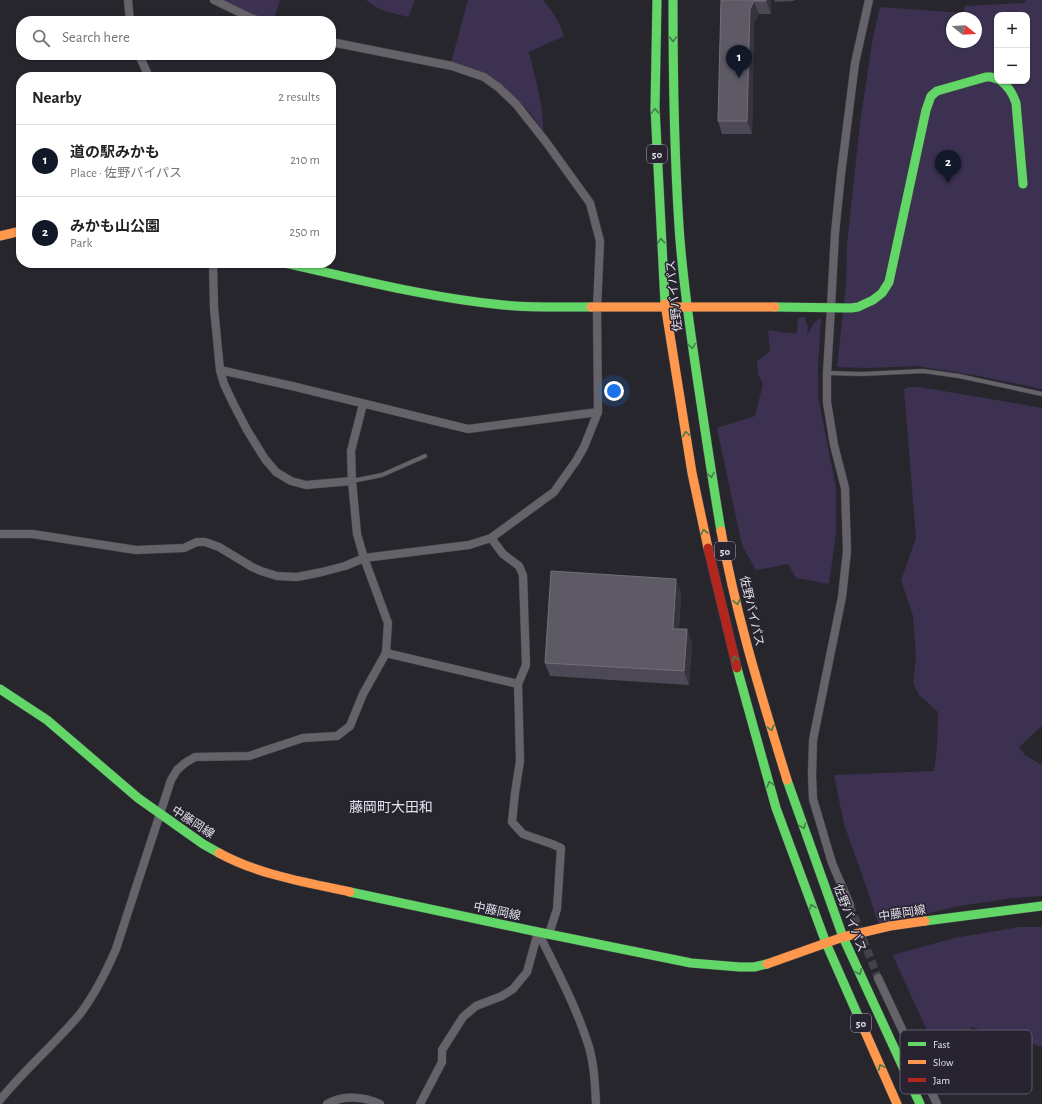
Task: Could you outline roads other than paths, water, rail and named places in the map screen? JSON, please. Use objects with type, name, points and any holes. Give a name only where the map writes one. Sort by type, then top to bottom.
[{"type":"main road","name":"佐野バイパス","points":[[657,0],[655,108],[665,308],[692,472],[710,560],[732,649],[776,808],[826,943],[898,1104]]},
{"type":"main road","name":"佐野バイパス","points":[[673,0],[673,100],[675,162],[687,308],[710,469],[725,553],[749,654],[790,789],[843,937],[900,1061]]},
{"type":"main road","points":[[308,268],[428,294],[504,305],[597,308],[851,308],[868,304],[883,291],[889,282],[930,96],[937,91],[986,77],[994,78]]},
{"type":"main road","points":[[1006,84],[1015,98],[1017,107],[1023,184]]},
{"type":"main road","points":[[0,236],[16,232]]},
{"type":"main road","name":"中藤岡線","points":[[0,689],[47,720],[160,815],[203,844],[232,860],[289,879],[538,932],[691,963],[754,967],[774,962],[843,937],[890,926],[1042,906]]},
{"type":"main road","name":"佐野バイパス","points":[[915,1094],[920,1104]]},
{"type":"street","points":[[128,0],[130,16]]},
{"type":"street","points":[[214,0],[248,16]]},
{"type":"street","points":[[850,905],[832,863],[813,799],[812,776],[814,740],[842,598],[847,551],[845,488],[834,445],[827,402],[826,373],[835,233],[841,174],[855,63],[869,0]]},
{"type":"street","points":[[0,534],[32,534],[136,550],[184,548],[197,542],[205,542],[219,547],[252,567],[277,576],[297,577],[345,566],[364,558],[469,545],[491,538],[554,492],[576,461],[584,447],[598,412],[597,308],[600,241],[590,203],[546,142],[516,104],[498,87],[484,77],[452,66],[336,43]]},
{"type":"street","points":[[141,60],[147,72]]},
{"type":"street","points":[[213,268],[214,308],[220,370],[224,384],[247,430],[265,459],[276,472],[290,481],[306,485],[352,481]]},
{"type":"street","points":[[220,370],[468,429],[598,412]]},
{"type":"street","points":[[0,1100],[15,1082],[80,1014],[94,993],[116,949],[171,780],[177,770],[195,757],[249,756],[303,738],[337,736],[350,726],[363,694],[386,653],[388,623],[364,558],[357,534],[351,451],[363,404]]},
{"type":"street","points":[[491,538],[503,554],[520,566],[523,575],[526,665],[518,684],[520,761],[514,793],[512,822],[523,834],[561,848],[557,909],[549,934]]},
{"type":"street","points":[[386,653],[518,684]]},
{"type":"street","points":[[420,1104],[442,1062],[442,1050],[463,1017],[476,1006],[502,996],[513,989],[527,972],[538,932]]},
{"type":"street","points":[[538,932],[566,990],[587,1039],[594,1072],[596,1104]]},
{"type":"street","points":[[878,978],[902,1030]]},
{"type":"street","points":[[932,1094],[937,1104]]},
{"type":"street","points":[[327,1104],[347,1097],[370,1099],[380,1104]]},
{"type":"lane","points":[[826,373],[862,374],[923,371],[959,376],[1042,394]]},
{"type":"lane","points":[[352,481],[382,475],[425,456]]},
{"type":"tunnel","points":[[850,905],[878,978]]},
{"type":"place","name":"道の駅みかも","points":[[739,78]]},
{"type":"place","name":"みかも山公園","points":[[948,183]]},
{"type":"district","name":"藤岡町大田和","points":[[391,808]]}]
